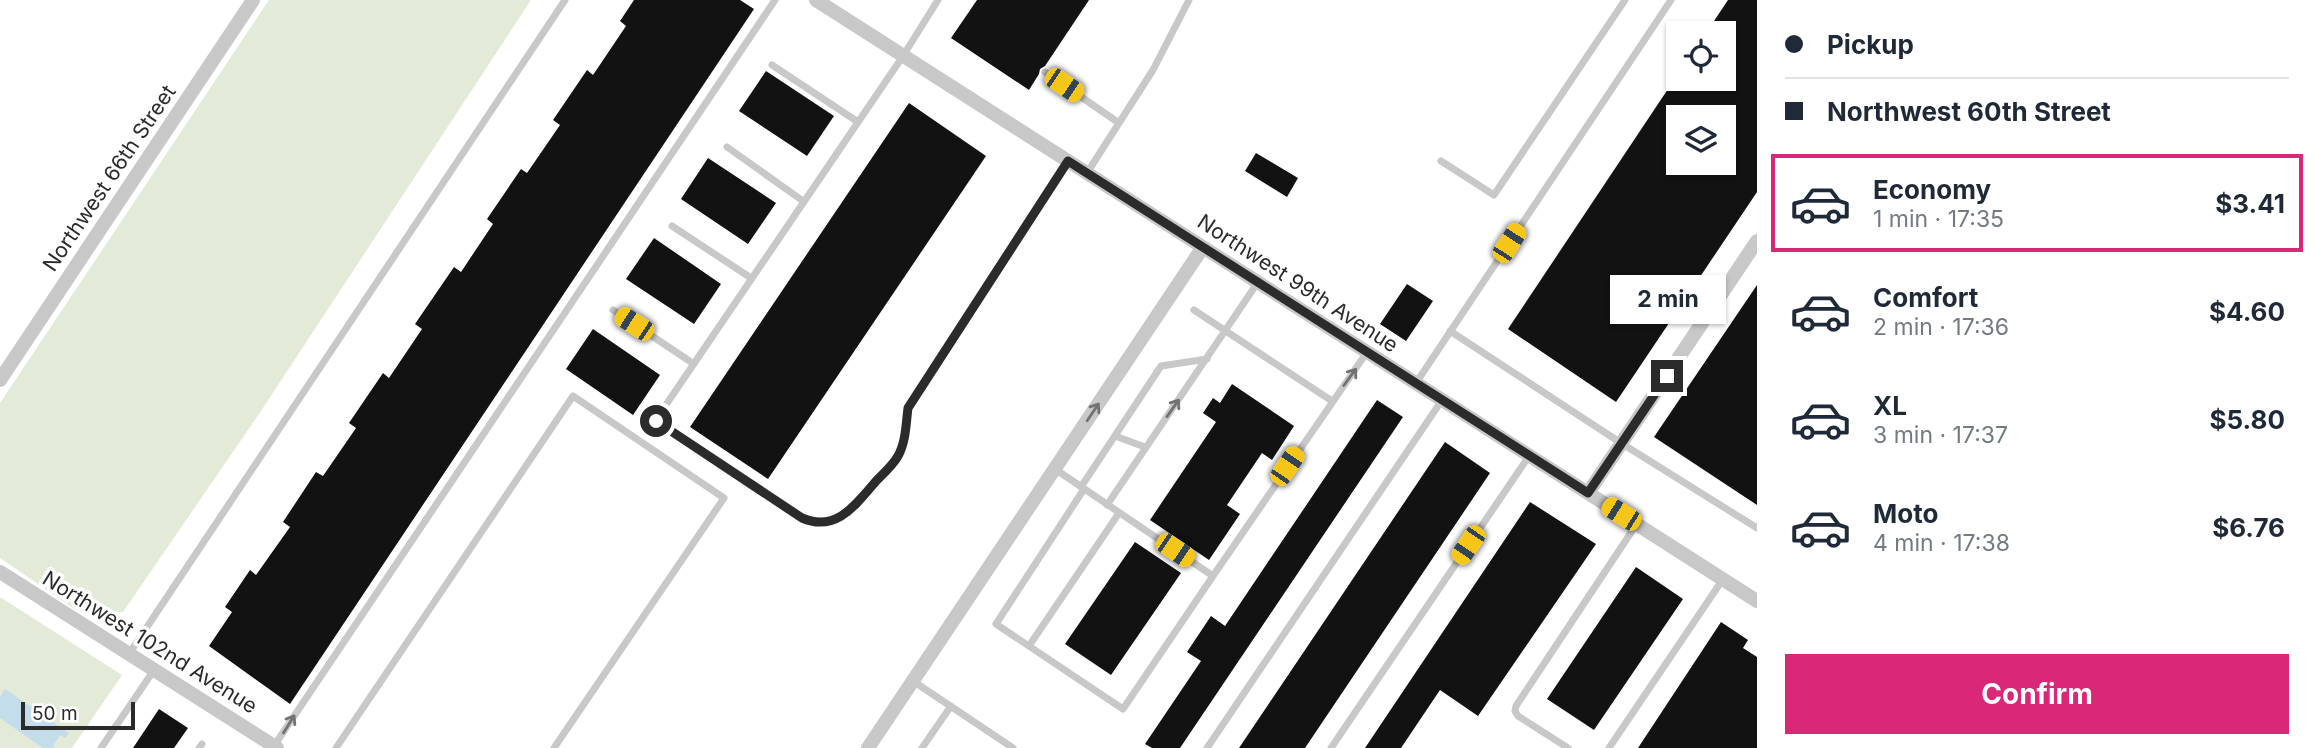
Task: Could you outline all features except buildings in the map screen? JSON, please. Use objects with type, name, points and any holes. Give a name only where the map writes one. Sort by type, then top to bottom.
[{"type":"street","name":"Northwest 66th Street","points":[[0,380],[253,0]]},
{"type":"street","name":"Northwest 99th Avenue","points":[[816,0],[1757,601]]},
{"type":"street","points":[[1588,493],[1757,241]]},
{"type":"street","points":[[868,748],[1203,247]]},
{"type":"street","name":"Northwest 102nd Avenue","points":[[0,572],[276,747]]},
{"type":"lane","points":[[128,654],[565,0]]},
{"type":"lane","points":[[276,747],[303,701],[775,0]]},
{"type":"lane","points":[[939,0],[656,421],[802,518],[816,524],[830,521],[850,511],[898,456],[905,435],[908,408],[1068,161]]},
{"type":"lane","points":[[1087,173],[1153,70],[1189,0]]},
{"type":"lane","points":[[1441,161],[1494,195],[1625,0]]},
{"type":"lane","points":[[1416,383],[1671,0]]},
{"type":"lane","points":[[772,65],[858,122]]},
{"type":"lane","points":[[1045,72],[1119,123]]},
{"type":"lane","points":[[727,147],[803,201]]},
{"type":"lane","points":[[672,226],[751,278]]},
{"type":"lane","points":[[1107,505],[1258,282]]},
{"type":"lane","points":[[613,310],[694,364]]},
{"type":"lane","points":[[1194,310],[1332,401]]},
{"type":"lane","points":[[1451,331],[1621,443],[1757,528]]},
{"type":"lane","points":[[1207,359],[1161,366],[996,624],[1123,709],[1367,352]]},
{"type":"lane","points":[[336,748],[573,396],[724,498],[554,748]]},
{"type":"lane","points":[[1206,748],[1442,400]]},
{"type":"lane","points":[[1115,436],[1145,447]]},
{"type":"lane","points":[[1331,748],[1529,455]]},
{"type":"lane","points":[[1055,469],[1213,576]]},
{"type":"lane","points":[[1029,646],[1119,513]]},
{"type":"lane","points":[[1568,748],[1518,716],[1516,706],[1637,524]]},
{"type":"lane","points":[[1609,748],[1723,579]]},
{"type":"lane","points":[[102,748],[155,670]]},
{"type":"lane","points":[[913,681],[1013,748]]},
{"type":"lane","points":[[922,748],[951,706]]},
{"type":"green space","points":[[269,0],[531,0],[261,411],[123,612],[76,610],[0,558],[0,403]]},
{"type":"green space","points":[[0,597],[122,675],[72,748],[0,748]]},
{"type":"water","points":[[5,689],[69,733],[65,738],[60,735],[53,746],[55,748],[43,748],[0,718],[0,697]]},
{"type":"route","points":[[656,421],[802,518],[816,524],[830,521],[850,511],[898,456],[905,435],[908,408],[1068,161],[1588,493],[1667,376]]}]
